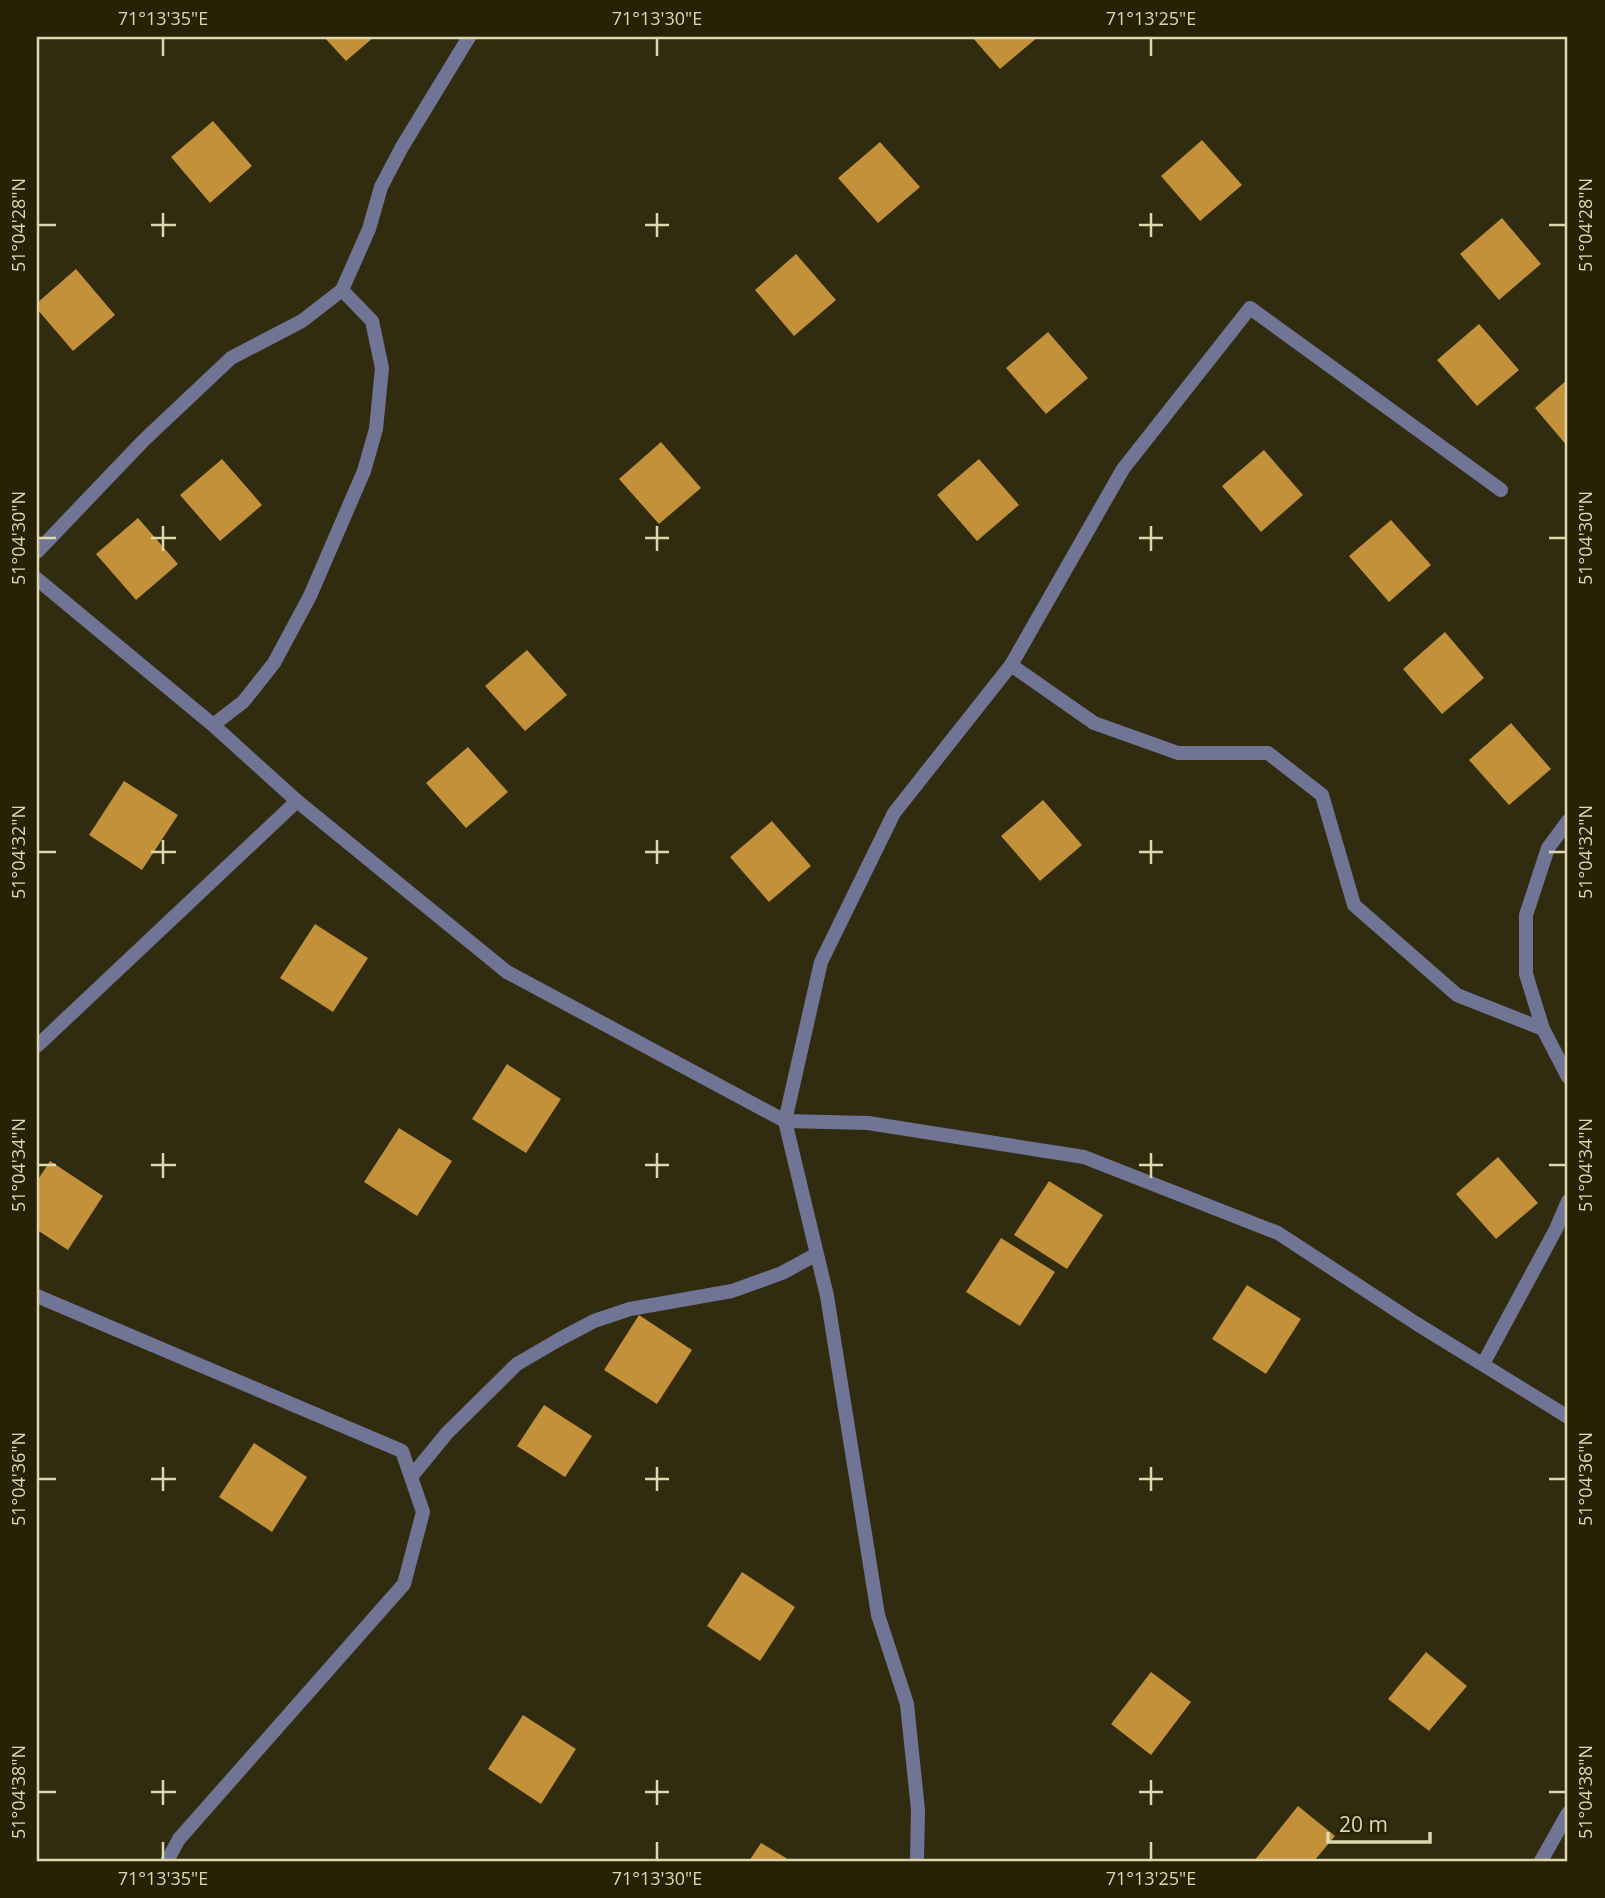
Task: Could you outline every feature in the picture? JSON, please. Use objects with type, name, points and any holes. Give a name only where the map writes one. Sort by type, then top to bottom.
[{"type":"lane","points":[[37,552],[143,441],[230,358],[302,321],[342,290],[369,229],[381,187],[402,147],[469,37]]},
{"type":"lane","points":[[213,725],[243,702],[274,663],[310,596],[364,471],[376,429],[382,368],[372,321],[342,290]]},
{"type":"lane","points":[[917,1861],[918,1810],[907,1704],[878,1615],[827,1296],[785,1121],[821,962],[894,813],[1010,665],[1123,469],[1250,308],[1501,490]]},
{"type":"lane","points":[[37,579],[213,725],[297,801],[507,972],[785,1121],[868,1123],[1084,1157],[1278,1233],[1416,1324],[1568,1418]]},
{"type":"lane","points":[[1010,665],[1094,723],[1178,753],[1268,753],[1322,795],[1354,905],[1457,995],[1543,1029]]},
{"type":"lane","points":[[37,1046],[297,801]]},
{"type":"lane","points":[[1568,821],[1548,848],[1526,915],[1526,974],[1543,1029],[1568,1077]]},
{"type":"lane","points":[[1483,1364],[1556,1228],[1568,1200]]},
{"type":"lane","points":[[411,1477],[447,1433],[517,1364],[560,1339],[594,1321],[631,1309],[732,1291],[782,1273],[817,1254]]},
{"type":"lane","points":[[37,1296],[402,1451],[423,1512],[404,1584],[179,1839],[167,1861]]},
{"type":"lane","points":[[1541,1861],[1568,1813]]},
{"type":"building","points":[[324,37],[374,37],[346,61]]},
{"type":"building","points":[[972,37],[1038,37],[1000,69]]},
{"type":"building","points":[[213,121],[252,166],[210,203],[171,157]]},
{"type":"building","points":[[1202,140],[1242,185],[1200,221],[1161,176]]},
{"type":"building","points":[[880,142],[920,187],[878,223],[838,178]]},
{"type":"building","points":[[1502,218],[1541,264],[1499,300],[1460,254]]},
{"type":"building","points":[[796,254],[836,300],[794,336],[755,290]]},
{"type":"building","points":[[76,269],[115,315],[73,351],[37,309],[37,303]]},
{"type":"building","points":[[1479,324],[1519,370],[1477,406],[1437,360]]},
{"type":"building","points":[[1048,332],[1088,378],[1046,414],[1006,368]]},
{"type":"building","points":[[1568,379],[1568,447],[1535,408]]},
{"type":"building","points":[[661,442],[701,488],[659,524],[619,479]]},
{"type":"building","points":[[1264,450],[1303,495],[1261,532],[1222,486]]},
{"type":"building","points":[[222,459],[262,505],[220,541],[180,495]]},
{"type":"building","points":[[979,459],[1019,505],[977,541],[937,495]]},
{"type":"building","points":[[138,518],[178,564],[136,600],[96,554]]},
{"type":"building","points":[[1391,520],[1431,565],[1389,602],[1349,556]]},
{"type":"building","points":[[1445,632],[1484,678],[1442,714],[1403,669]]},
{"type":"building","points":[[527,650],[567,695],[525,731],[485,686]]},
{"type":"building","points":[[1511,723],[1551,769],[1509,805],[1469,760]]},
{"type":"building","points":[[468,747],[508,792],[466,828],[426,783]]},
{"type":"building","points":[[124,781],[178,815],[142,870],[89,835]]},
{"type":"building","points":[[1043,800],[1082,845],[1040,881],[1001,836]]},
{"type":"building","points":[[772,821],[811,866],[769,902],[730,857]]},
{"type":"building","points":[[315,924],[368,958],[333,1012],[280,978]]},
{"type":"building","points":[[507,1064],[561,1099],[526,1153],[472,1119]]},
{"type":"building","points":[[399,1128],[452,1161],[417,1216],[364,1182]]},
{"type":"building","points":[[1498,1157],[1538,1203],[1496,1239],[1456,1194]]},
{"type":"building","points":[[50,1161],[103,1196],[68,1250],[37,1230],[37,1181]]},
{"type":"building","points":[[1049,1181],[1103,1215],[1067,1269],[1014,1235]]},
{"type":"building","points":[[1001,1238],[1055,1272],[1020,1326],[966,1292]]},
{"type":"building","points":[[1247,1285],[1301,1319],[1266,1374],[1212,1339]]},
{"type":"building","points":[[639,1315],[692,1350],[657,1404],[604,1370]]},
{"type":"building","points":[[544,1405],[592,1436],[565,1477],[517,1446]]},
{"type":"building","points":[[254,1443],[307,1477],[272,1532],[219,1497]]},
{"type":"building","points":[[742,1572],[795,1607],[760,1661],[707,1626]]},
{"type":"building","points":[[1426,1652],[1467,1686],[1429,1731],[1388,1699]]},
{"type":"building","points":[[1151,1672],[1191,1702],[1151,1755],[1111,1724]]},
{"type":"building","points":[[523,1715],[576,1749],[541,1804],[488,1769]]},
{"type":"building","points":[[1298,1806],[1335,1836],[1314,1861],[1254,1861]]},
{"type":"building","points":[[761,1843],[791,1861],[749,1861]]}]
